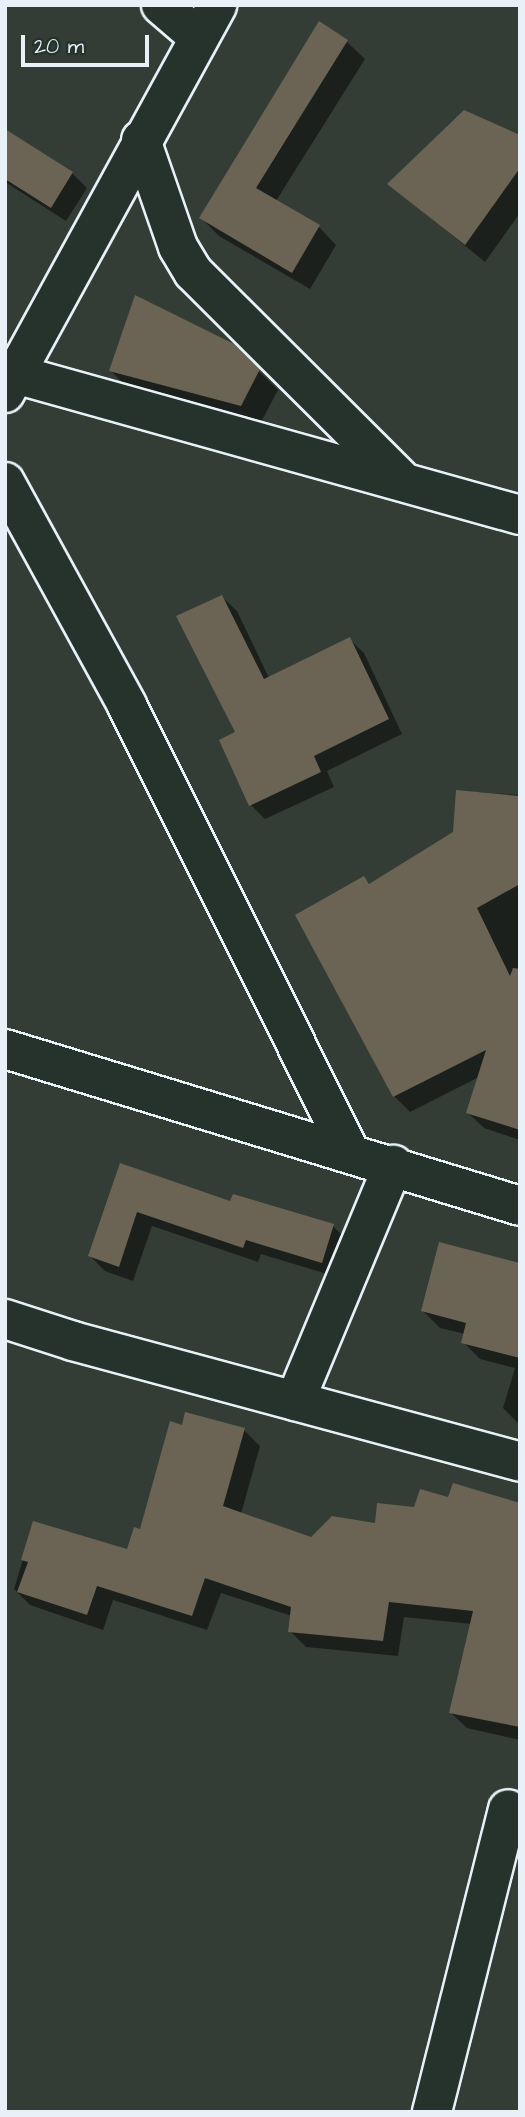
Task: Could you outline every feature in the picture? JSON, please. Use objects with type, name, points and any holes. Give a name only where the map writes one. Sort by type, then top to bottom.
[{"type":"street","points":[[161,5],[207,21],[10,384],[400,479],[520,515]]},
{"type":"street","points":[[141,140],[178,247],[193,272],[400,479]]},
{"type":"street","points":[[5,482],[127,705],[349,1150]]},
{"type":"street","points":[[5,1049],[349,1150],[520,1206]]},
{"type":"street","points":[[295,1401],[393,1165]]},
{"type":"street","points":[[5,1319],[520,1462]]},
{"type":"street","points":[[432,2112],[508,1809]]},
{"type":"building","points":[[319,21],[348,40],[256,188],[320,225],[292,273],[199,218]]},
{"type":"building","points":[[464,110],[520,135],[520,168],[465,245],[387,184]]},
{"type":"building","points":[[5,129],[73,172],[51,208],[5,179]]},
{"type":"building","points":[[135,295],[234,344],[260,369],[241,406],[109,371]]},
{"type":"building","points":[[222,595],[264,679],[350,637],[389,719],[314,756],[321,772],[249,806],[219,740],[235,732],[176,616]]},
{"type":"building","points":[[456,790],[520,796],[520,884],[477,908],[510,976],[513,968],[520,969],[520,1130],[466,1113],[486,1050],[393,1097],[295,915],[364,876],[369,884],[453,832]]},
{"type":"building","points":[[120,1163],[230,1201],[233,1194],[334,1224],[322,1263],[246,1240],[243,1248],[137,1212],[119,1267],[88,1256]]},
{"type":"building","points":[[439,1242],[520,1263],[520,1358],[461,1343],[466,1323],[421,1311]]},
{"type":"building","points":[[185,1412],[245,1428],[223,1506],[311,1537],[332,1516],[375,1523],[377,1503],[414,1507],[420,1489],[448,1497],[453,1483],[520,1503],[520,1727],[449,1713],[473,1611],[389,1602],[383,1641],[288,1632],[291,1607],[205,1578],[192,1616],[97,1586],[87,1615],[17,1592],[28,1562],[21,1560],[33,1521],[127,1549],[134,1527],[140,1529],[170,1421],[182,1425]]}]
